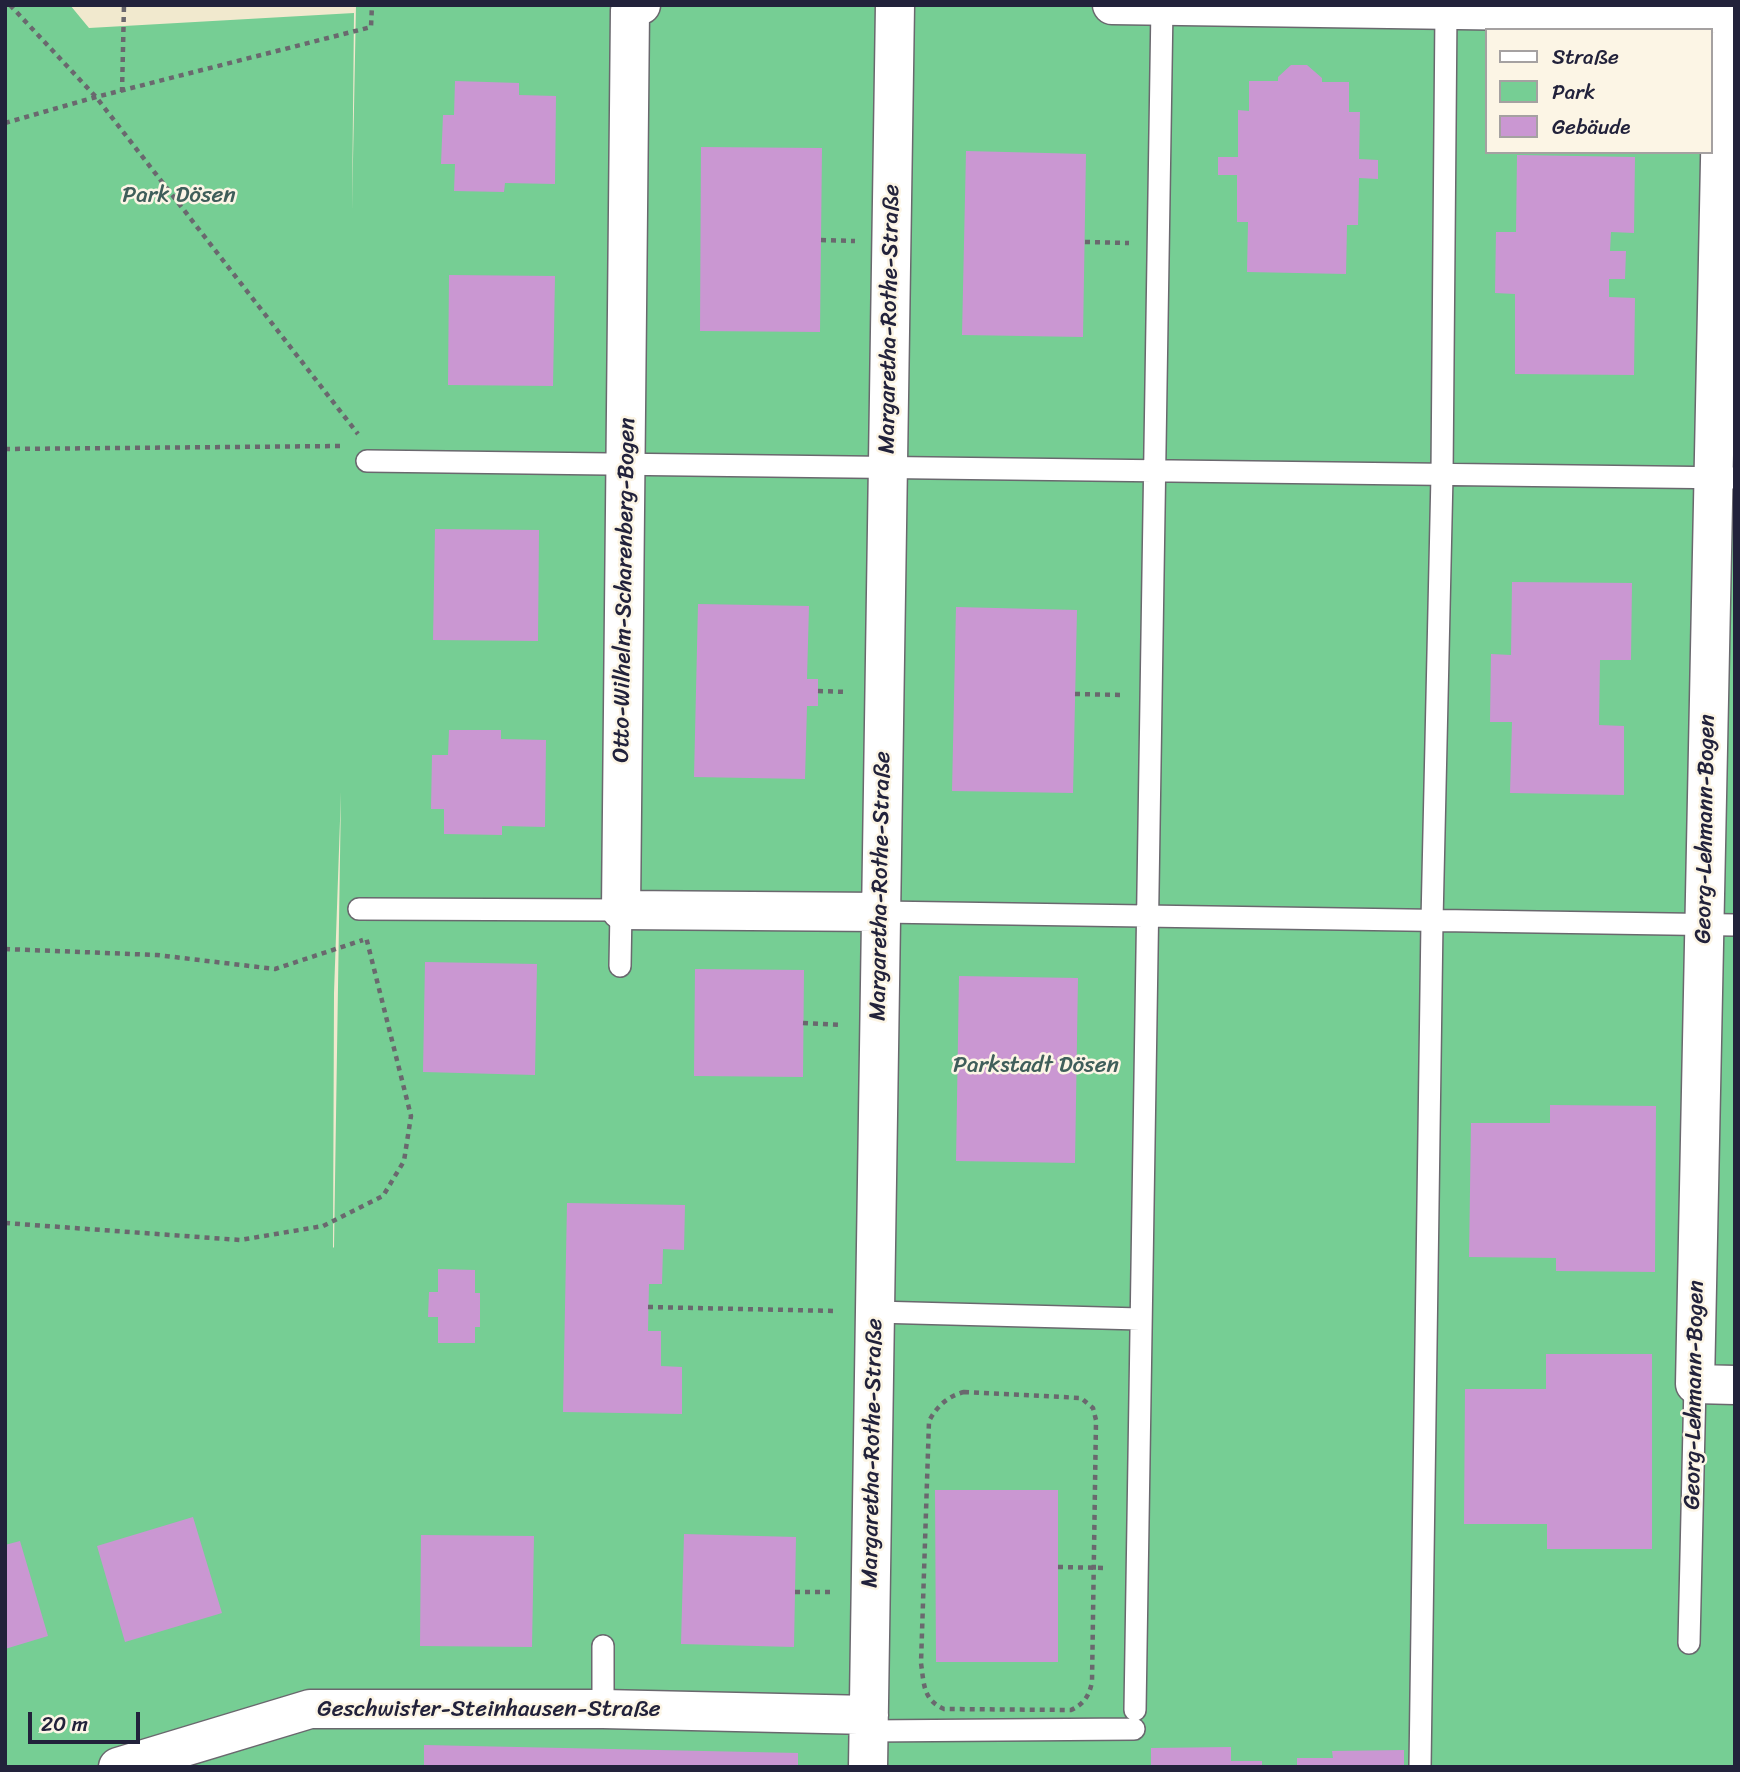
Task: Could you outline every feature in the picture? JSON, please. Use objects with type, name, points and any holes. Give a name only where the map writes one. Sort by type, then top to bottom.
[{"type":"street","name":"Margaretha-Rothe-Straße","points":[[868,1737],[895,5]]},
{"type":"street","points":[[1112,5],[1729,14]]},
{"type":"street","name":"Otto-Wilhelm-Scharenberg-Bogen","points":[[621,909],[626,463],[636,8]]},
{"type":"street","name":"Georg-Lehmann-Bogen","points":[[1695,1384],[1719,925],[1729,14]]},
{"type":"street","points":[[621,909],[881,912]]},
{"type":"street","points":[[1695,1384],[1735,1385]]},
{"type":"street","name":"Geschwister-Steinhausen-Straße","points":[[118,1767],[310,1709],[603,1709],[868,1737]]},
{"type":"lane","points":[[868,1737],[1134,1719],[1162,6]]},
{"type":"lane","points":[[1420,1767],[1432,921],[1442,475],[1447,8]]},
{"type":"lane","points":[[360,454],[626,463],[1724,478]]},
{"type":"lane","points":[[359,909],[621,909],[620,966]]},
{"type":"lane","points":[[881,912],[1719,925]]},
{"type":"lane","points":[[875,1312],[1140,1319]]},
{"type":"lane","name":"Georg-Lehmann-Bogen","points":[[1689,1643],[1695,1384]]},
{"type":"lane","points":[[603,1646],[603,1709]]},
{"type":"path","points":[[10,5],[96,97],[359,435]]},
{"type":"path","points":[[122,92],[124,5]]},
{"type":"path","points":[[5,123],[371,27],[372,5]]},
{"type":"path","points":[[1085,242],[1158,244]]},
{"type":"path","points":[[5,449],[360,454]]},
{"type":"path","points":[[1074,694],[1150,695]]},
{"type":"path","points":[[5,949],[157,955],[275,969],[367,939],[411,1116],[404,1161],[383,1196],[323,1226],[240,1240],[5,1223]]},
{"type":"path","points":[[1076,1062],[1144,1064]]},
{"type":"path","points":[[648,1307],[875,1312]]},
{"type":"path","points":[[964,1392],[1081,1398],[1093,1408],[1096,1420],[1093,1567],[1092,1682],[1089,1695],[1081,1706],[1071,1710],[957,1710],[944,1709],[933,1704],[926,1693],[921,1663],[929,1421],[942,1404],[953,1395],[964,1392]]},
{"type":"path","points":[[1058,1567],[1137,1568]]},
{"type":"green space","name":"Parkstadt Dösen","points":[[5,5],[70,5],[89,28],[354,13],[352,211],[356,5],[1425,5],[1735,9],[1735,1767],[5,1767]],"holes":[[[341,792],[334,1247],[334,993]]]},
{"type":"building","points":[[1291,65],[1307,65],[1322,78],[1322,82],[1349,82],[1349,112],[1360,112],[1359,159],[1378,160],[1378,179],[1359,178],[1358,225],[1347,225],[1346,274],[1247,272],[1248,222],[1237,222],[1237,175],[1218,175],[1218,157],[1238,157],[1238,110],[1249,111],[1249,81],[1278,81],[1278,77]]},
{"type":"building","points":[[455,81],[519,83],[519,95],[556,96],[555,184],[505,183],[504,192],[454,191],[455,164],[441,164],[443,115],[454,115]]},
{"type":"building","points":[[701,147],[822,148],[820,332],[700,331]]},
{"type":"building","points":[[966,151],[1086,154],[1083,337],[962,335]]},
{"type":"building","points":[[1517,155],[1635,157],[1634,233],[1611,232],[1610,251],[1626,251],[1625,279],[1609,279],[1609,297],[1635,298],[1634,375],[1515,374],[1515,294],[1495,293],[1496,232],[1516,232]]},
{"type":"building","points":[[449,275],[555,276],[553,386],[448,385]]},
{"type":"building","points":[[435,529],[539,530],[538,641],[433,640]]},
{"type":"building","points":[[1512,582],[1632,583],[1631,660],[1600,660],[1599,725],[1624,726],[1624,795],[1510,793],[1512,722],[1490,722],[1491,654],[1511,655]]},
{"type":"building","points":[[698,604],[809,606],[807,679],[818,679],[818,706],[807,706],[805,779],[694,777]]},
{"type":"building","points":[[956,607],[1077,610],[1073,793],[952,791]]},
{"type":"building","points":[[449,730],[501,730],[501,739],[546,740],[545,827],[502,826],[502,835],[444,834],[444,809],[431,809],[432,755],[448,755]]},
{"type":"building","points":[[425,962],[537,964],[535,1075],[423,1072]]},
{"type":"building","points":[[695,969],[804,970],[803,1077],[694,1076]]},
{"type":"building","points":[[959,976],[1078,978],[1075,1163],[956,1161]]},
{"type":"building","points":[[1550,1105],[1656,1106],[1655,1272],[1556,1271],[1556,1258],[1469,1257],[1471,1123],[1550,1123]]},
{"type":"building","points":[[567,1203],[685,1205],[684,1250],[663,1249],[662,1284],[649,1284],[648,1331],[661,1331],[661,1366],[682,1367],[682,1414],[563,1412]]},
{"type":"building","points":[[438,1269],[475,1270],[475,1293],[480,1293],[480,1327],[475,1327],[475,1343],[438,1343],[438,1317],[428,1317],[429,1292],[438,1292]]},
{"type":"building","points":[[1546,1354],[1652,1354],[1652,1549],[1547,1549],[1547,1524],[1464,1524],[1465,1389],[1546,1389]]},
{"type":"building","points":[[935,1490],[1058,1490],[1058,1662],[936,1662]]},
{"type":"building","points":[[193,1517],[222,1613],[125,1642],[97,1546]]},
{"type":"building","points":[[684,1534],[796,1537],[794,1647],[681,1644]]},
{"type":"building","points":[[421,1535],[534,1536],[532,1647],[420,1646]]},
{"type":"building","points":[[20,1541],[48,1636],[5,1649],[5,1545]]},
{"type":"building","points":[[424,1745],[798,1753],[798,1767],[424,1767]]},
{"type":"building","points":[[1231,1747],[1231,1761],[1262,1761],[1262,1767],[1151,1767],[1151,1748]]},
{"type":"building","points":[[1404,1750],[1404,1767],[1297,1767],[1297,1758],[1333,1758],[1332,1751]]},
{"type":"park label","name":"Park Dösen","points":[[179,196]]}]
